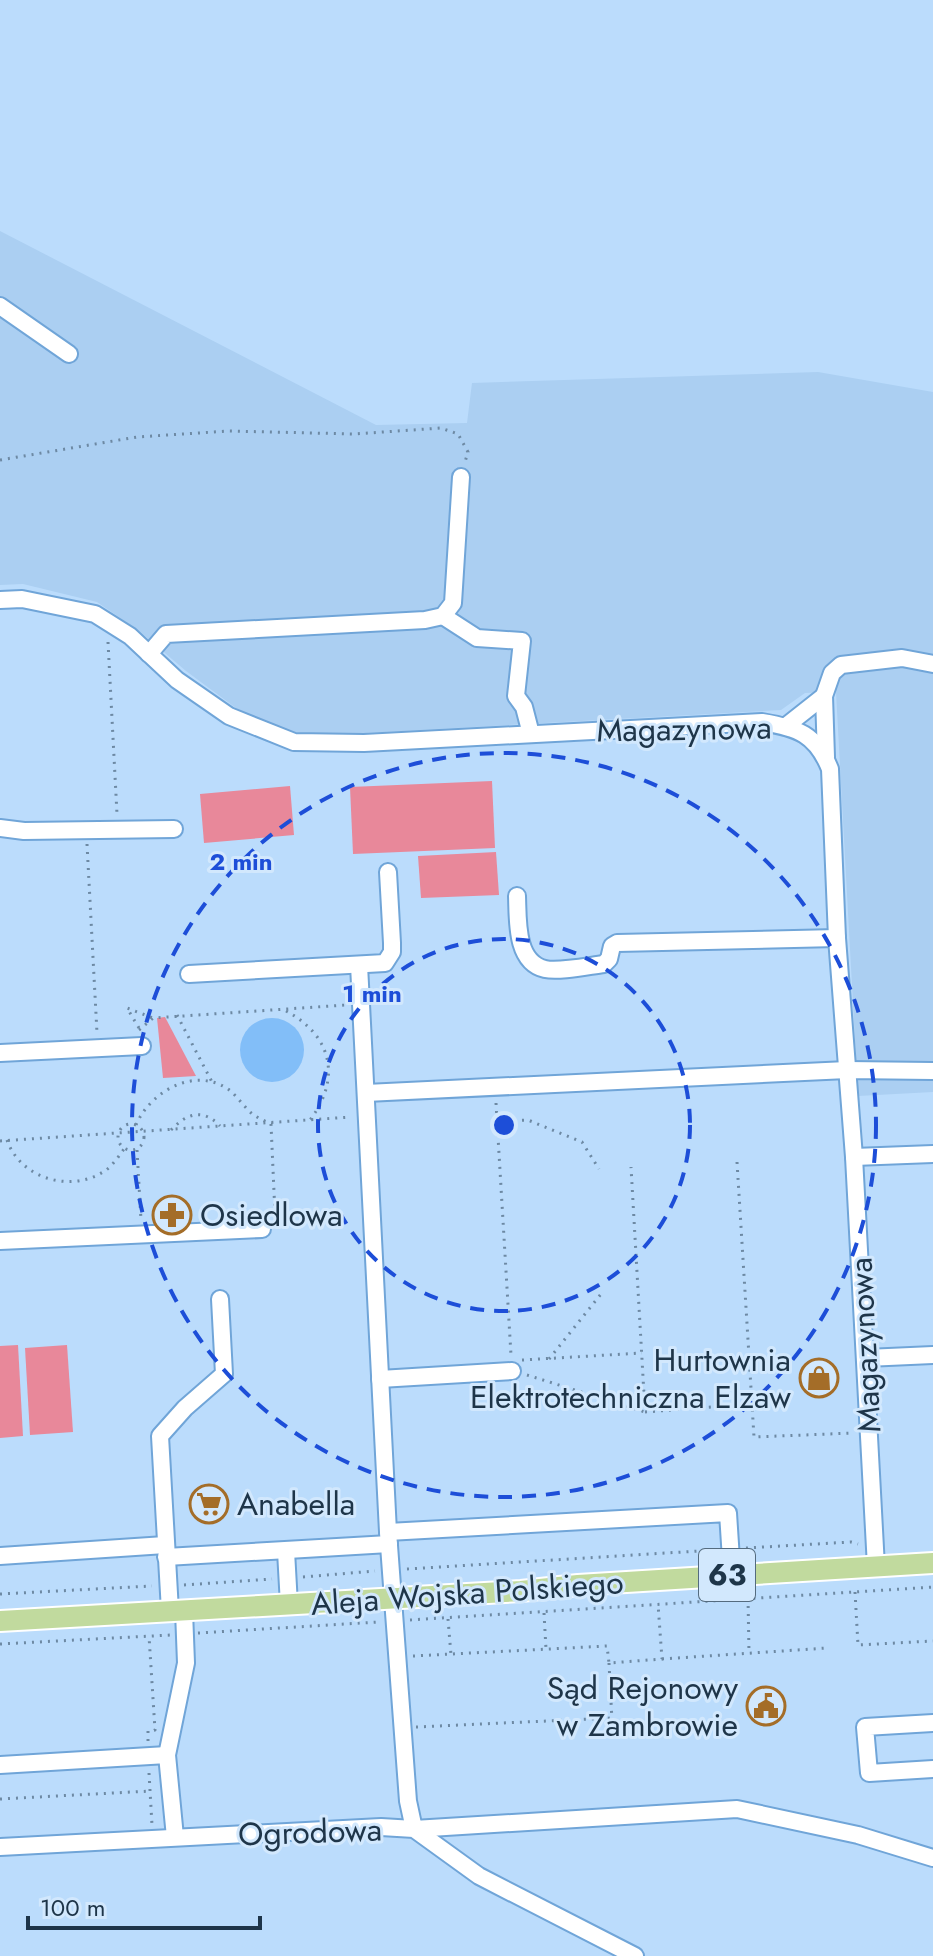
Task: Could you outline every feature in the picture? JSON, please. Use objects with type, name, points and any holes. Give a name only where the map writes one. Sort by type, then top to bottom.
[{"type":"main road","name":"Aleja Wojska Polskiego","points":[[0,1621],[393,1599],[732,1575],[876,1558],[933,1563]]},
{"type":"street","points":[[0,306],[69,354]]},
{"type":"street","points":[[149,654],[166,634],[425,620],[443,616],[453,603],[461,477]]},
{"type":"street","name":"Magazynowa","points":[[0,600],[22,599],[95,614],[130,636],[177,680],[229,716],[294,742],[364,743],[762,722],[786,726],[806,735],[818,745],[830,769],[837,938],[854,1157],[876,1558]]},
{"type":"street","points":[[443,616],[477,638],[522,641],[516,696],[524,707],[531,734]]},
{"type":"street","points":[[826,759],[824,696],[832,673],[841,665],[933,652]]},
{"type":"street","points":[[907,658],[933,664]]},
{"type":"street","points":[[786,726],[824,696]]},
{"type":"street","points":[[0,828],[24,831],[174,829]]},
{"type":"street","points":[[189,974],[385,963],[392,952],[388,872]]},
{"type":"street","points":[[517,896],[520,941],[529,959],[545,969],[604,964],[609,959],[612,946],[617,943],[837,938]]},
{"type":"street","points":[[359,965],[389,1538],[408,1801],[414,1829],[737,1809],[858,1835],[933,1858]]},
{"type":"street","points":[[0,1053],[142,1046]]},
{"type":"street","points":[[366,1093],[847,1070],[933,1071]]},
{"type":"street","points":[[854,1157],[933,1154]]},
{"type":"street","points":[[0,1241],[262,1229]]},
{"type":"street","points":[[175,1837],[167,1755],[186,1663],[185,1634],[168,1586],[160,1436],[185,1408],[224,1374],[220,1299]]},
{"type":"street","points":[[866,1358],[933,1355]]},
{"type":"street","points":[[380,1379],[512,1371]]},
{"type":"street","points":[[0,1556],[286,1551],[389,1538],[728,1513],[732,1575]]},
{"type":"street","points":[[286,1551],[289,1605]]},
{"type":"street","points":[[933,1723],[865,1727],[869,1773],[933,1769]]},
{"type":"street","points":[[0,1765],[167,1755]]},
{"type":"street","name":"Ogrodowa","points":[[0,1847],[381,1827],[414,1829],[479,1876],[635,1956]]},
{"type":"path","points":[[0,460],[137,437],[229,431],[354,434],[441,428],[458,434],[468,452],[461,477]]},
{"type":"path","points":[[107,622],[118,830]]},
{"type":"path","points":[[87,830],[97,1048]]},
{"type":"path","points":[[142,1046],[139,1028],[127,1008],[153,1018],[361,1004]]},
{"type":"path","points":[[285,1010],[307,1024],[316,1036],[329,1067],[327,1093],[310,1120]]},
{"type":"path","points":[[177,1015],[212,1082]]},
{"type":"path","points":[[139,1028],[153,1018]]},
{"type":"path","points":[[136,1125],[144,1109],[160,1093],[179,1083],[197,1080],[226,1087],[251,1113],[271,1124]]},
{"type":"path","points":[[495,1087],[512,1361],[642,1353]]},
{"type":"path","points":[[171,1130],[183,1119],[195,1114],[208,1115],[220,1126]]},
{"type":"path","points":[[0,1141],[367,1116]]},
{"type":"path","points":[[498,1121],[528,1120],[582,1142],[599,1169]]},
{"type":"path","points":[[262,1229],[275,1214],[271,1124]]},
{"type":"path","points":[[118,1134],[127,1125],[136,1125],[143,1132],[143,1143],[137,1150],[142,1236]]},
{"type":"path","points":[[118,1134],[119,1144],[124,1149],[137,1150]]},
{"type":"path","points":[[7,1140],[21,1163],[36,1173],[69,1182],[84,1180],[105,1171],[124,1149]]},
{"type":"path","points":[[737,1162],[754,1437],[870,1432]]},
{"type":"path","points":[[631,1167],[645,1412]]},
{"type":"path","points":[[549,1359],[601,1294]]},
{"type":"path","points":[[512,1371],[645,1412],[752,1404]]},
{"type":"path","points":[[0,1594],[851,1542],[876,1558]]},
{"type":"path","points":[[0,1644],[933,1587]]},
{"type":"path","points":[[855,1592],[858,1645],[933,1641]]},
{"type":"path","points":[[748,1598],[749,1653]]},
{"type":"path","points":[[658,1604],[662,1659]]},
{"type":"path","points":[[544,1611],[546,1649]]},
{"type":"path","points":[[448,1617],[451,1655]]},
{"type":"path","points":[[149,1636],[155,1730],[148,1731],[153,1839]]},
{"type":"path","points":[[398,1657],[607,1646],[613,1740]]},
{"type":"path","points":[[609,1663],[827,1648]]},
{"type":"path","points":[[413,1727],[612,1718]]},
{"type":"path","points":[[0,1799],[171,1790]]},
{"type":"shaded area","points":[[0,231],[376,425],[467,423],[472,383],[818,372],[933,392],[933,1092],[858,1096],[836,692],[805,693],[781,710],[311,736],[267,725],[236,708],[139,631],[97,602],[23,584],[0,585]]},
{"type":"shaded area","points":[[492,781],[495,848],[353,854],[350,787]]},
{"type":"shaded area","points":[[290,786],[294,835],[204,843],[200,794]]},
{"type":"shaded area","points":[[496,852],[499,895],[421,898],[418,856]]},
{"type":"shaded area","points":[[165,1017],[196,1076],[163,1078],[157,1018]]},
{"type":"shaded area","points":[[266,1018],[278,1018],[295,1027],[302,1038],[302,1062],[295,1073],[278,1082],[266,1082],[254,1077],[245,1068],[240,1056],[240,1044],[245,1032],[254,1023]]},
{"type":"shaded area","points":[[18,1345],[23,1436],[0,1438],[0,1346]]},
{"type":"shaded area","points":[[67,1345],[73,1432],[30,1435],[25,1348]]},
{"type":"place","name":"Osiedlowa","points":[[172,1215]]},
{"type":"place","name":"Hurtownia Elektrotechniczna Elzaw","points":[[819,1378]]},
{"type":"place","name":"Anabella","points":[[209,1504]]},
{"type":"place","name":"Sąd Rejonowy w Zambrowie","points":[[766,1706]]}]
